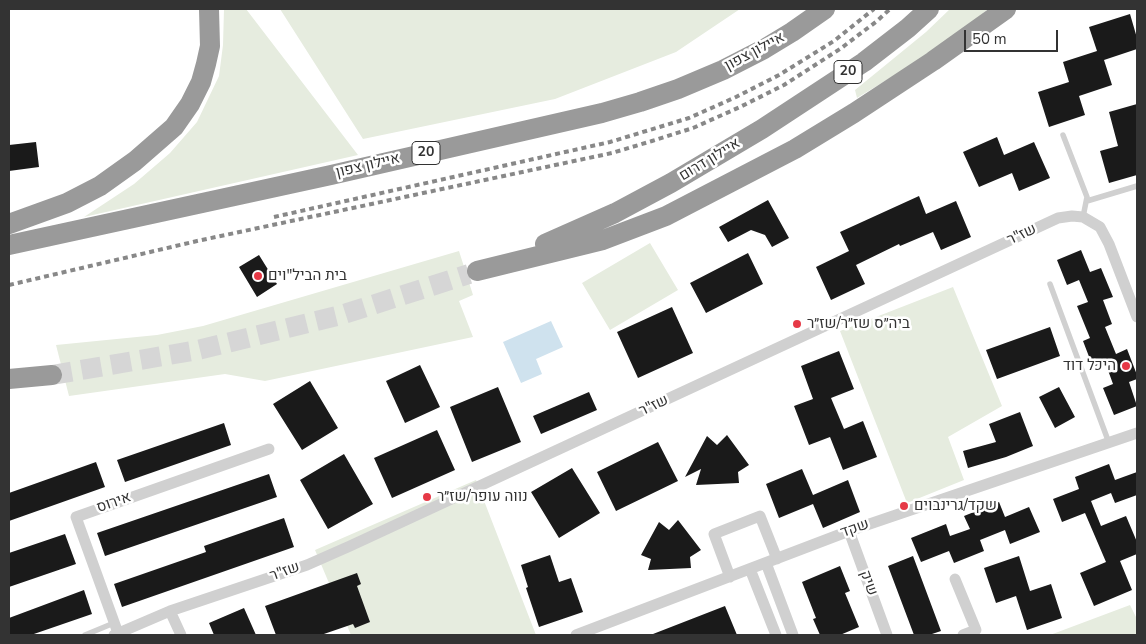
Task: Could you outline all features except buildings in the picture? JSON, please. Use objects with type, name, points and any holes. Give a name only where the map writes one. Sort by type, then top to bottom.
[{"type":"highway","points":[[9,224],[66,203],[100,186],[136,161],[174,127],[190,104],[201,82],[210,46],[210,9]]},
{"type":"highway","name":"איילון צפון","points":[[9,246],[331,175],[602,113],[640,102],[678,89],[723,70],[792,32],[825,9]]},
{"type":"highway","name":"איילון דרום","points":[[929,9],[864,62],[740,142],[671,183],[560,238],[473,272],[603,240],[674,212],[795,149],[846,118],[933,61],[1006,9]]},
{"type":"highway","points":[[9,379],[52,375]]},
{"type":"street","points":[[1083,217],[1100,227],[1109,244],[1137,317]]},
{"type":"street","name":"שז\"ר","points":[[115,630],[307,565],[1058,218],[1083,217]]},
{"type":"street","name":"שקד","points":[[576,635],[849,531],[1137,433]]},
{"type":"street","name":"אירוס","points":[[115,630],[76,517],[269,450]]},
{"type":"street","points":[[730,577],[714,534],[760,516],[793,635]]},
{"type":"street","name":"שיק","points":[[849,531],[887,635]]},
{"type":"street","points":[[750,569],[776,635]]},
{"type":"street","points":[[954,579],[976,630],[963,635]]},
{"type":"street","points":[[170,611],[181,635]]},
{"type":"lane","points":[[1063,135],[1087,197],[1083,217]]},
{"type":"lane","points":[[1087,201],[1137,186]]},
{"type":"lane","points":[[1050,284],[1109,443]]},
{"type":"lane","points":[[86,635],[115,630]]},
{"type":"shaded area","points":[[224,9],[246,9],[358,155],[84,217],[134,184],[170,153],[197,122],[219,76],[223,45]]},
{"type":"shaded area","points":[[280,9],[740,9],[676,52],[555,99],[363,139]]},
{"type":"shaded area","points":[[950,9],[988,9],[964,29],[857,98],[855,90],[926,32]]},
{"type":"shaded area","points":[[650,243],[678,290],[610,330],[582,283]]},
{"type":"shaded area","points":[[459,251],[473,295],[459,301],[473,337],[265,381],[225,374],[69,396],[56,345],[157,335],[203,326]]},
{"type":"shaded area","points":[[953,287],[1002,406],[948,437],[964,480],[907,503],[840,331]]},
{"type":"shaded area","points":[[476,480],[536,635],[351,635],[315,550]]},
{"type":"shaded area","points":[[1130,605],[1137,619],[1137,635],[1050,635]]},
{"type":"water","points":[[551,321],[563,347],[536,359],[542,374],[521,383],[503,342]]},
{"type":"tunnel","points":[[52,375],[198,350],[341,315],[469,274]]},
{"type":"railway","points":[[274,217],[610,142],[689,118],[779,75],[834,41],[874,9]]},
{"type":"railway","points":[[9,285],[197,241],[612,153],[652,141],[693,128],[784,85],[840,49],[890,9]]},
{"type":"place","name":"בית הביל\"וים","points":[[258,276]]},
{"type":"place","name":"ביה״ס שז״ר/שז״ר","points":[[797,324]]},
{"type":"place","name":"היכל דוד","points":[[1126,366]]},
{"type":"place","name":"נווה עופר/שז״ר","points":[[427,497]]},
{"type":"place","name":"שקד/גרינבוים","points":[[904,506]]}]
